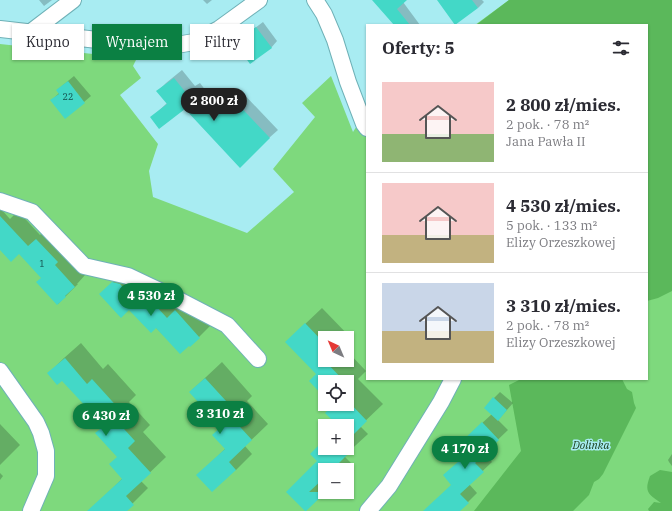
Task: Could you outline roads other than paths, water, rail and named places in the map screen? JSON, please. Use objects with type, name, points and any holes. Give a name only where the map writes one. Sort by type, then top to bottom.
[{"type":"street","points":[[42,24],[73,0]]},
{"type":"street","points":[[84,38],[165,47],[194,42],[219,29],[259,0]]},
{"type":"street","points":[[315,0],[324,14],[335,40],[348,82],[366,127]]},
{"type":"street","points":[[0,29],[12,30]]},
{"type":"street","points":[[0,201],[32,212],[84,266],[128,276],[227,325],[258,359]]},
{"type":"street","points":[[0,371],[36,422],[46,451],[46,476],[31,511]]},
{"type":"street","points":[[368,511],[389,486],[441,402],[452,380]]},
{"type":"park label","name":"Dolinka","points":[[591,445]]}]
